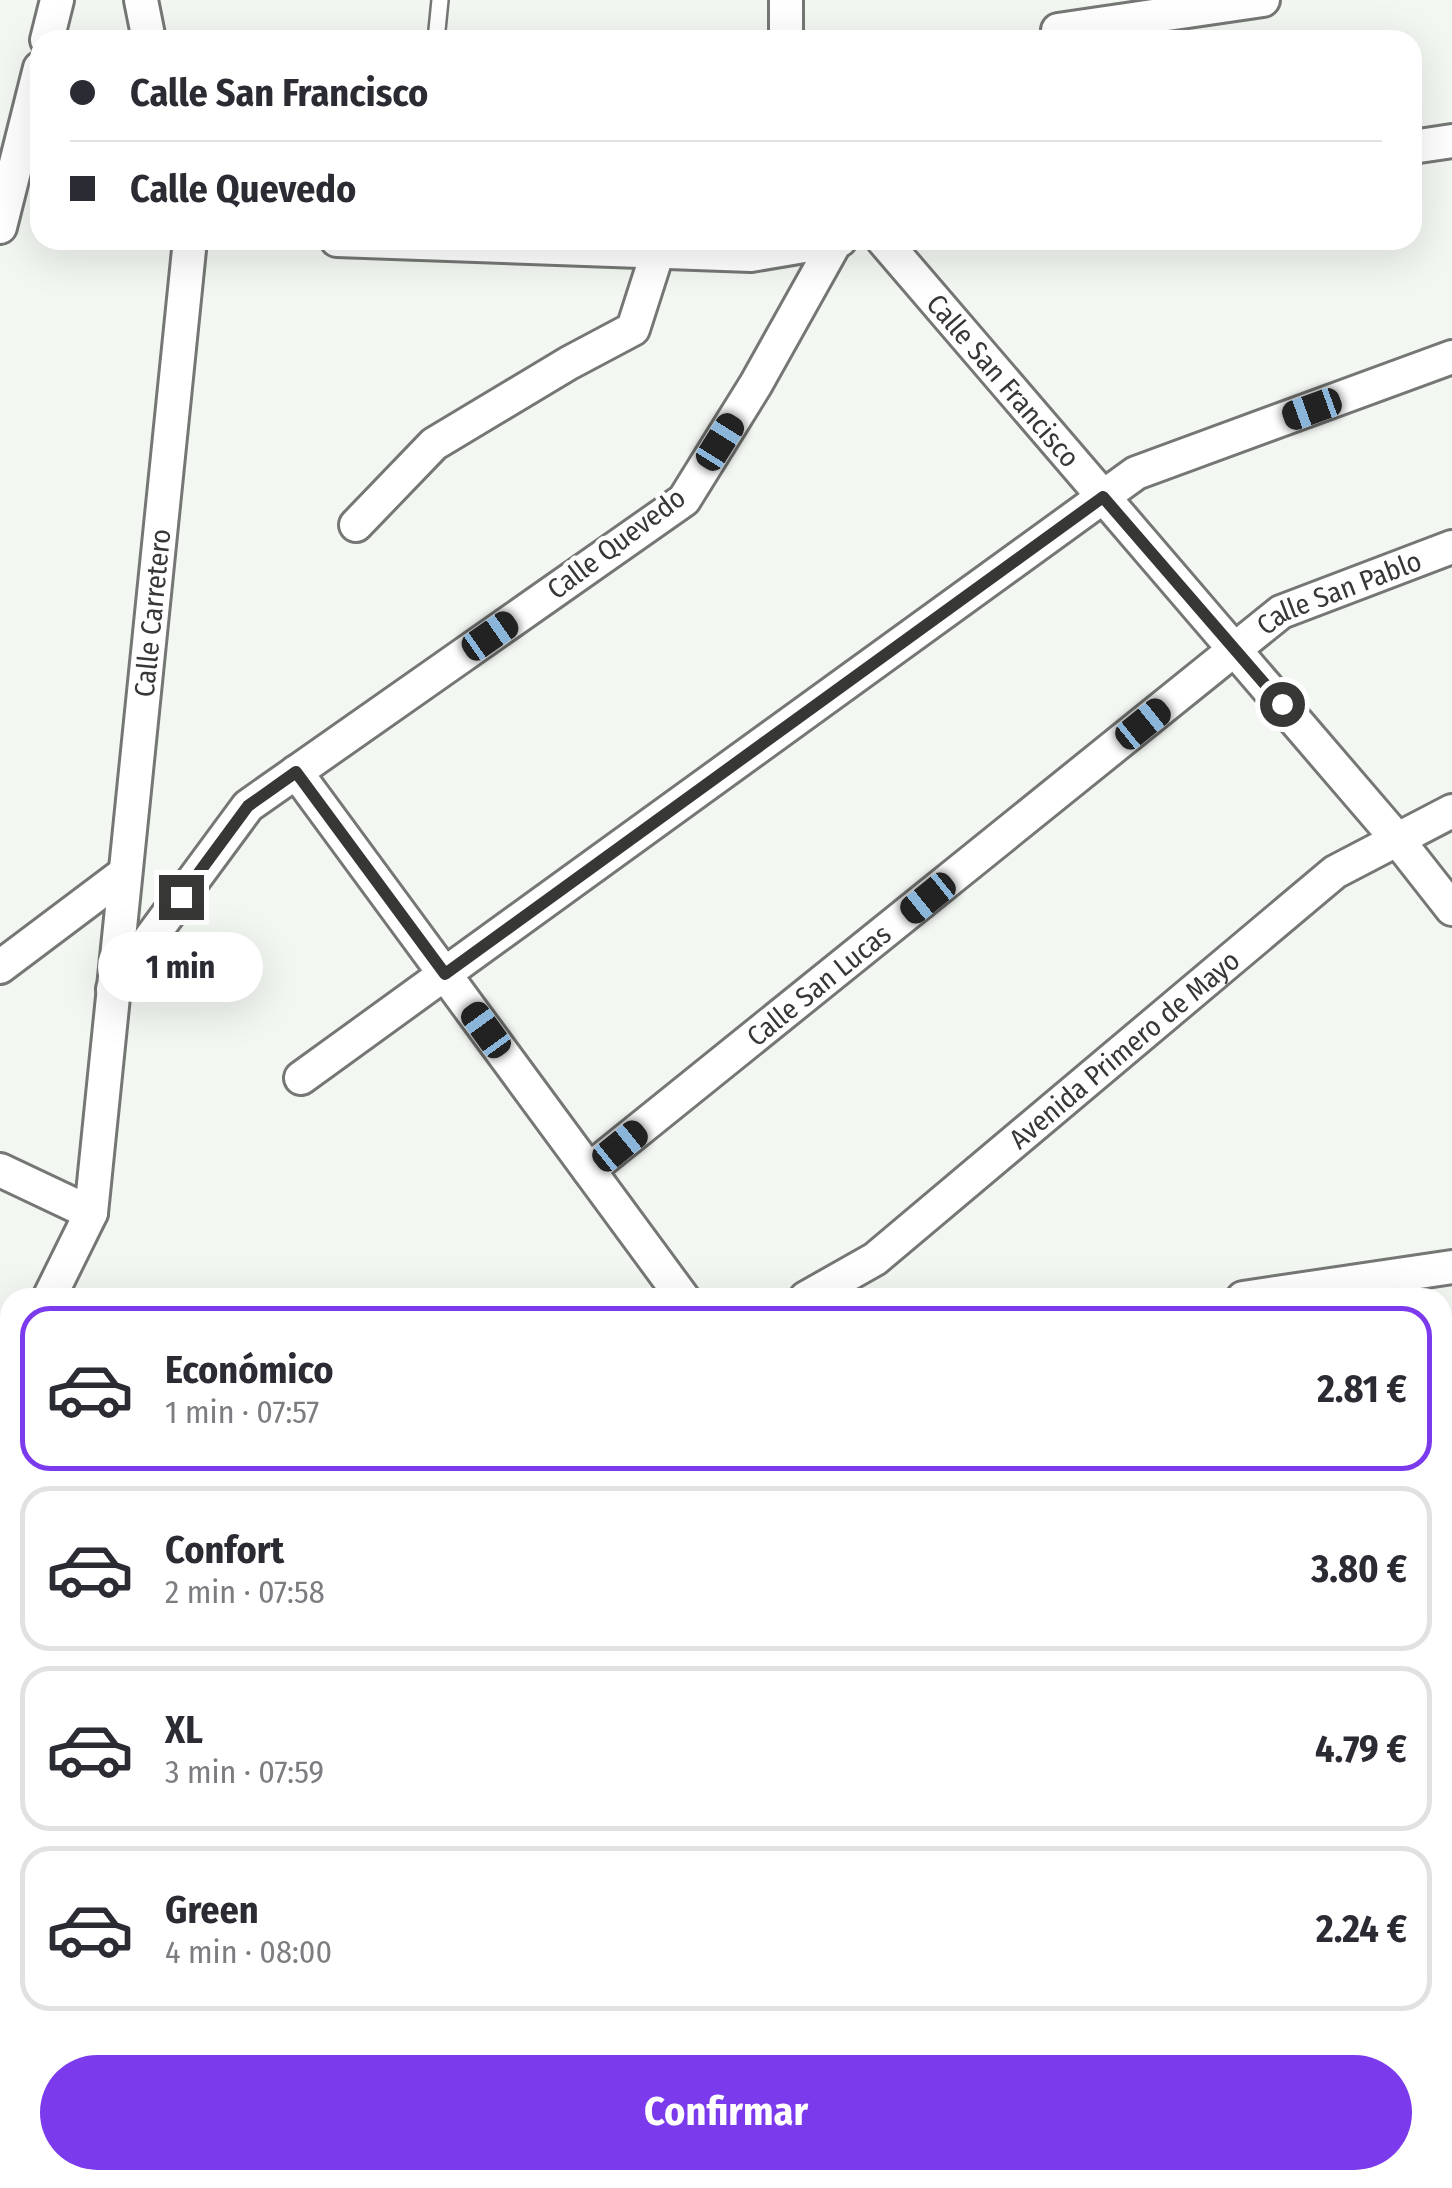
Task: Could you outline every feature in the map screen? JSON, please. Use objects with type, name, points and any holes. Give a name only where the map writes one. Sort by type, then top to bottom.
[{"type":"street","points":[[50,30],[57,0]]},
{"type":"street","points":[[141,0],[147,30]]},
{"type":"street","points":[[786,0],[786,30]]},
{"type":"street","points":[[1058,23],[1263,0]]},
{"type":"street","points":[[0,227],[30,108]]},
{"type":"street","points":[[1422,145],[1452,140]]},
{"type":"street","name":"Calle Carretero","points":[[91,1213],[189,250]]},
{"type":"street","points":[[610,250],[751,255],[768,250]]},
{"type":"street","name":"Calle Quevedo","points":[[114,988],[248,806],[684,500],[832,250]]},
{"type":"street","name":"Calle San Francisco","points":[[892,250],[1235,649],[1452,909]]},
{"type":"street","points":[[356,525],[434,444],[633,329],[658,252]]},
{"type":"street","points":[[301,1078],[1136,473],[1452,357]]},
{"type":"street","name":"Calle San Pablo","points":[[1235,649],[1281,612],[1452,547]]},
{"type":"street","name":"Calle San Lucas","points":[[590,1170],[1235,649]]},
{"type":"street","points":[[296,772],[676,1288]]},
{"type":"street","name":"Avenida Primero de Mayo","points":[[823,1288],[875,1258],[1335,872],[1452,811]]},
{"type":"street","points":[[0,966],[126,873]]},
{"type":"street","points":[[0,1170],[91,1213],[54,1288]]},
{"type":"street","points":[[1310,1288],[1452,1267]]},
{"type":"lane","points":[[437,30],[440,0]]},
{"type":"route","points":[[181,897],[248,806],[296,772],[445,974],[1103,497],[1282,704]]}]
